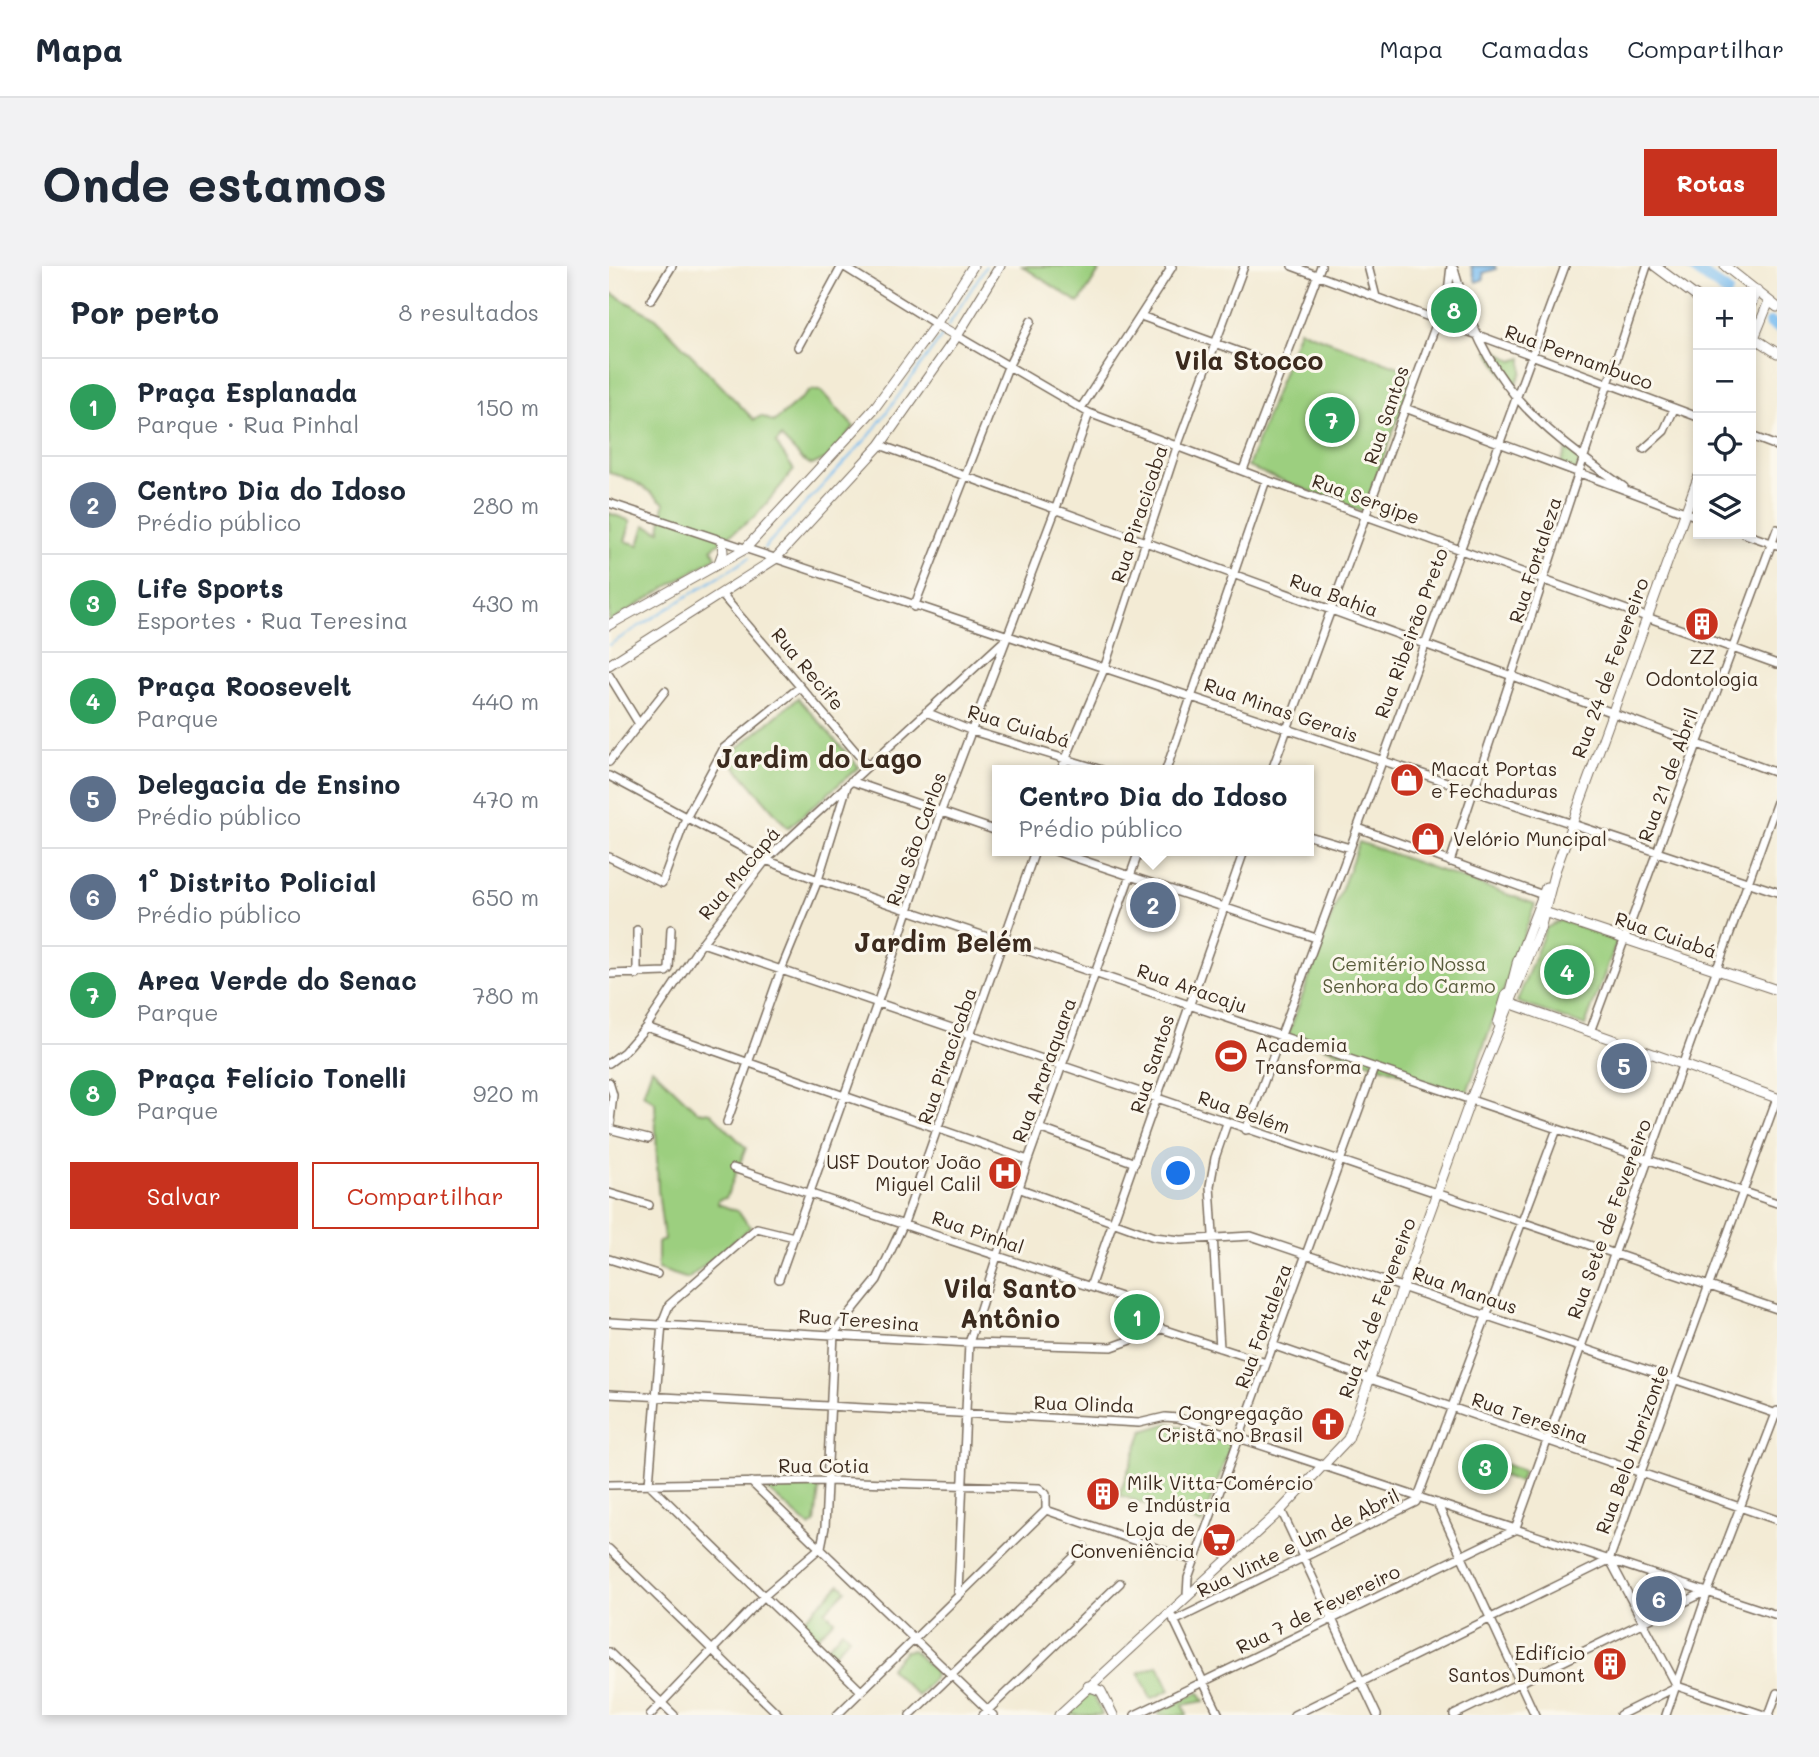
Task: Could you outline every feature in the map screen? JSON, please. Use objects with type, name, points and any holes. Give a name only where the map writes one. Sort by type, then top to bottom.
[{"type":"main road","points":[[609,625],[745,549],[873,410],[936,324],[973,266]]},
{"type":"main road","points":[[609,665],[775,559],[880,446],[957,336],[1000,266]]},
{"type":"main road","points":[[1655,266],[1693,294]]},
{"type":"main road","points":[[1725,266],[1743,287]]},
{"type":"main road","points":[[1756,330],[1771,304]]},
{"type":"main road","points":[[936,324],[957,336]]},
{"type":"main road","points":[[1756,336],[1777,353]]},
{"type":"main road","name":"Rua 24 de Fevereiro","points":[[1497,1029],[1512,1004],[1540,929],[1555,871],[1693,493]]},
{"type":"main road","points":[[719,563],[723,552],[722,541]]},
{"type":"main road","name":"Rua 24 de Fevereiro","points":[[1059,1715],[1281,1510],[1348,1439],[1497,1029],[1518,960],[1555,871]]},
{"type":"main road","points":[[1543,895],[1545,909]]},
{"type":"main road","name":"Rua Cuiabá","points":[[1545,909],[1559,917],[1777,990]]},
{"type":"main road","points":[[1527,937],[1559,917]]},
{"type":"main road","points":[[1518,960],[1509,995],[1512,1004],[1777,1098]]},
{"type":"main road","points":[[1104,1671],[1101,1691],[1113,1715]]},
{"type":"main road","points":[[1088,1686],[1101,1691]]},
{"type":"street","points":[[651,300],[672,266]]},
{"type":"street","points":[[799,347],[843,266],[936,324]]},
{"type":"street","points":[[1081,408],[1172,267],[1169,266]]},
{"type":"street","name":"Rua Piracicaba","points":[[1063,765],[1104,669],[1177,447],[1244,266]]},
{"type":"street","name":"Rua Pernambuco","points":[[1292,266],[1693,416]]},
{"type":"street","points":[[1243,470],[1321,266]]},
{"type":"street","points":[[1369,266],[1376,297]]},
{"type":"street","points":[[1452,266],[1477,336],[1497,374],[1541,425],[1633,493]]},
{"type":"street","name":"Rua Santos","points":[[1274,765],[1448,292],[1452,266]]},
{"type":"street","name":"Rua Ribeirão Preto","points":[[1246,1130],[1565,266]]},
{"type":"street","name":"Rua Fortaleza","points":[[1450,862],[1647,266]]},
{"type":"street","points":[[1448,292],[1454,289],[1460,292]]},
{"type":"street","points":[[1141,316],[1283,368]]},
{"type":"street","points":[[914,607],[1008,366],[1031,321]]},
{"type":"street","name":"Rua Sergipe","points":[[957,336],[1089,413],[1367,517],[1777,664]]},
{"type":"street","points":[[1405,408],[1693,515]]},
{"type":"street","points":[[1644,449],[1664,431],[1674,410]]},
{"type":"street","name":"Rua São Carlos","points":[[779,1279],[877,1004],[941,811],[1008,638],[1089,413]]},
{"type":"street","points":[[1756,438],[1777,446]]},
{"type":"street","name":"Rua Bahia","points":[[880,446],[1777,773]]},
{"type":"street","points":[[1168,765],[1236,577],[1266,480]]},
{"type":"street","name":"Rua Minas Gerais","points":[[609,503],[914,607],[1194,697],[1777,892]]},
{"type":"street","name":"Rua 21 de Abril","points":[[1590,1031],[1696,742],[1774,544],[1777,529]]},
{"type":"street","points":[[1756,538],[1774,544]]},
{"type":"street","name":"Rua Recife","points":[[722,595],[867,765]]},
{"type":"street","name":"Rua Macapá","points":[[609,1063],[624,1052],[646,1027],[702,943],[766,860],[1008,638]]},
{"type":"street","points":[[609,675],[639,724]]},
{"type":"street","points":[[609,856],[662,883],[685,818],[724,748],[800,687]]},
{"type":"street","points":[[609,762],[665,691]]},
{"type":"street","name":"Rua Cuiabá","points":[[926,712],[972,731],[1085,765]]},
{"type":"street","name":"Rua Aracaju","points":[[609,776],[766,860],[818,880],[1777,1203]]},
{"type":"street","points":[[727,1122],[781,970],[818,880],[849,783],[992,829]]},
{"type":"street","name":"Rua Sete de Fevereiro","points":[[1515,1530],[1612,1252],[1777,802]]},
{"type":"street","points":[[1357,828],[1543,895]]},
{"type":"street","points":[[1314,837],[1350,848]]},
{"type":"street","name":"Rua Piracicaba","points":[[834,1333],[877,1280],[904,1223],[1033,856]]},
{"type":"street","points":[[1070,856],[1317,938]]},
{"type":"street","name":"Rua Araraquara","points":[[958,1592],[969,1343],[995,1254],[1137,856]]},
{"type":"street","name":"Rua Santos","points":[[1090,1287],[1158,1099],[1189,1004],[1226,909],[1242,856]]},
{"type":"street","points":[[609,974],[661,974],[669,969],[671,929]]},
{"type":"street","points":[[637,975],[638,930]]},
{"type":"street","name":"Rua Belém","points":[[702,943],[1777,1309]]},
{"type":"street","points":[[646,1027],[1028,1160]]},
{"type":"street","name":"Rua Fortaleza","points":[[1187,1595],[1187,1584],[1194,1561],[1374,1068]]},
{"type":"street","points":[[609,1082],[613,1096],[609,1123],[648,1139]]},
{"type":"street","name":"Rua Belo Horizonte","points":[[1294,1715],[1609,1560],[1777,1098]]},
{"type":"street","points":[[1220,1348],[1210,1186],[1215,1158],[1227,1123]]},
{"type":"street","points":[[1039,1128],[1135,1163]]},
{"type":"street","name":"Rua Vinte e Um de Abril","points":[[1174,1621],[1410,1507],[1420,1498],[1556,1129]]},
{"type":"street","name":"Rua Pinhal","points":[[733,1168],[1136,1302],[1162,1329]]},
{"type":"street","name":"Rua Manaus","points":[[1018,1188],[1154,1237],[1251,1236],[1777,1413]]},
{"type":"street","points":[[609,1193],[649,1205]]},
{"type":"street","points":[[794,1237],[757,1228],[669,1305],[662,1323],[649,1484],[860,1690]]},
{"type":"street","points":[[609,1259],[657,1275]]},
{"type":"street","name":"Rua Teresina","points":[[609,1322],[834,1333],[969,1343],[1112,1347],[1162,1329]]},
{"type":"street","points":[[1162,1329],[1266,1363]]},
{"type":"street","points":[[650,1715],[764,1596],[821,1547],[825,1527],[834,1333]]},
{"type":"street","name":"Rua Teresina","points":[[1272,1345],[1777,1520]]},
{"type":"street","name":"Rua Olinda","points":[[609,1394],[1139,1423],[1165,1417],[1178,1418],[1777,1615]]},
{"type":"street","points":[[1666,1715],[1707,1591],[1777,1413]]},
{"type":"street","name":"Rua Cotia","points":[[609,1485],[827,1481],[1039,1488],[1045,1494],[1046,1510]]},
{"type":"street","points":[[751,1482],[821,1547],[988,1713],[1120,1583]]},
{"type":"street","points":[[1437,1503],[1535,1715]]},
{"type":"street","points":[[837,1715],[958,1592],[1046,1510],[1194,1561]]},
{"type":"street","points":[[1281,1510],[1377,1715]]},
{"type":"street","points":[[803,1531],[825,1527]]},
{"type":"street","name":"Rua 7 de Fevereiro","points":[[1135,1715],[1515,1530]]},
{"type":"street","points":[[910,1715],[1084,1547]]},
{"type":"street","points":[[609,1549],[779,1715]]},
{"type":"street","points":[[1609,1560],[1645,1622],[1677,1686]]},
{"type":"street","points":[[1454,1715],[1707,1591]]},
{"type":"street","points":[[1688,1601],[1703,1605]]},
{"type":"street","points":[[1170,1611],[1219,1715]]},
{"type":"street","points":[[609,1652],[674,1715]]},
{"type":"street","points":[[1620,1715],[1677,1686],[1767,1715],[1777,1693]]},
{"type":"green space","points":[[1022,266],[1091,266],[1099,271],[1079,303]]},
{"type":"green space","points":[[609,292],[656,318],[754,420],[761,416],[774,422],[811,390],[821,391],[854,427],[827,458],[812,465],[802,459],[781,437],[776,443],[794,470],[756,516],[712,548],[716,557],[609,622],[609,513],[631,521],[625,541],[639,545],[645,525],[660,531],[664,503],[638,484],[609,473]]},
{"type":"green space","points":[[1456,293],[1461,317],[1467,324],[1465,329],[1447,320]]},
{"type":"green space","points":[[1299,330],[1415,373],[1363,512],[1248,467]]},
{"type":"green space","points":[[1491,347],[1513,361],[1522,358],[1522,372],[1514,387],[1488,351]]},
{"type":"green space","points":[[1567,448],[1581,458],[1576,471],[1560,465]]},
{"type":"green space","points":[[798,698],[859,767],[788,828],[727,757]]},
{"type":"green space","name":"Cemitério Nossa Senhora do Carmo","points":[[1359,842],[1535,904],[1466,1095],[1288,1035]]},
{"type":"green space","points":[[1561,920],[1617,941],[1585,1026],[1517,1002],[1546,928]]},
{"type":"green space","points":[[652,1068],[697,1111],[711,1113],[746,1148],[726,1198],[718,1200],[718,1204],[737,1211],[751,1227],[688,1279],[658,1269],[658,1243],[664,1239],[658,1190],[655,1102],[643,1094]]},
{"type":"green space","points":[[1134,1308],[1153,1326],[1122,1341],[1120,1339]]},
{"type":"green space","points":[[1169,1423],[1231,1444],[1202,1524],[1119,1495],[1143,1431]]},
{"type":"green space","points":[[1497,1461],[1523,1471],[1519,1482],[1493,1472]]},
{"type":"green space","points":[[813,1483],[819,1489],[815,1523],[810,1527],[763,1486]]},
{"type":"green space","points":[[840,1584],[846,1590],[825,1611],[834,1620],[816,1638],[801,1622]]},
{"type":"green space","points":[[842,1630],[849,1637],[834,1654],[827,1648]]},
{"type":"green space","points":[[913,1650],[935,1672],[934,1678],[918,1696],[889,1668],[905,1651]]},
{"type":"green space","points":[[1158,1665],[1170,1690],[1151,1699],[1139,1673]]},
{"type":"green space","points":[[1092,1690],[1102,1715],[1067,1715]]},
{"type":"green space","points":[[1199,1692],[1204,1701],[1183,1705],[1187,1715],[1159,1715],[1158,1712]]},
{"type":"water","points":[[1471,266],[1495,266],[1496,269],[1483,273],[1484,279],[1476,282]]},
{"type":"waterway","points":[[948,326],[986,266]]},
{"type":"waterway","points":[[1691,266],[1720,287]]},
{"type":"waterway","points":[[1771,323],[1777,327]]},
{"type":"waterway","points":[[764,548],[870,435],[942,336]]},
{"type":"waterway","points":[[609,645],[749,558]]},
{"type":"place","name":"Praça Felício Tonelli","points":[[1454,310]]},
{"type":"place","name":"Area Verde do Senac","points":[[1332,420]]},
{"type":"place","name":"ZZ Odontologia","points":[[1702,624]]},
{"type":"place","name":"Macat Portas e Fechaduras","points":[[1407,780]]},
{"type":"place","name":"Velório Muncipal","points":[[1428,839]]},
{"type":"place","name":"Centro Dia do Idoso","points":[[1153,905]]},
{"type":"place","name":"Praça Roosevelt","points":[[1567,972]]},
{"type":"place","name":"Academia Transforma","points":[[1231,1056]]},
{"type":"place","name":"Delegacia de Ensino","points":[[1624,1066]]},
{"type":"place","name":"USF Doutor João Miguel Calil","points":[[1005,1173]]},
{"type":"place","name":"Praça Esplanada","points":[[1137,1317]]},
{"type":"place","name":"Congregação Cristã no Brasil","points":[[1328,1424]]},
{"type":"place","name":"Life Sports","points":[[1485,1467]]},
{"type":"place","name":"Milk Vitta-Comércio e Indústria","points":[[1103,1494]]},
{"type":"place","name":"Loja de Conveniência","points":[[1219,1540]]},
{"type":"place","name":"1° Distrito Policial","points":[[1659,1599]]},
{"type":"place","name":"Edifício Santos Dumont","points":[[1610,1664]]},
{"type":"district","name":"Vila Stocco","points":[[1249,361]]},
{"type":"district","name":"Jardim do Lago","points":[[819,759]]},
{"type":"district","name":"Jardim Belém","points":[[943,943]]},
{"type":"district","name":"Vila Santo Antônio","points":[[1010,1304]]}]
